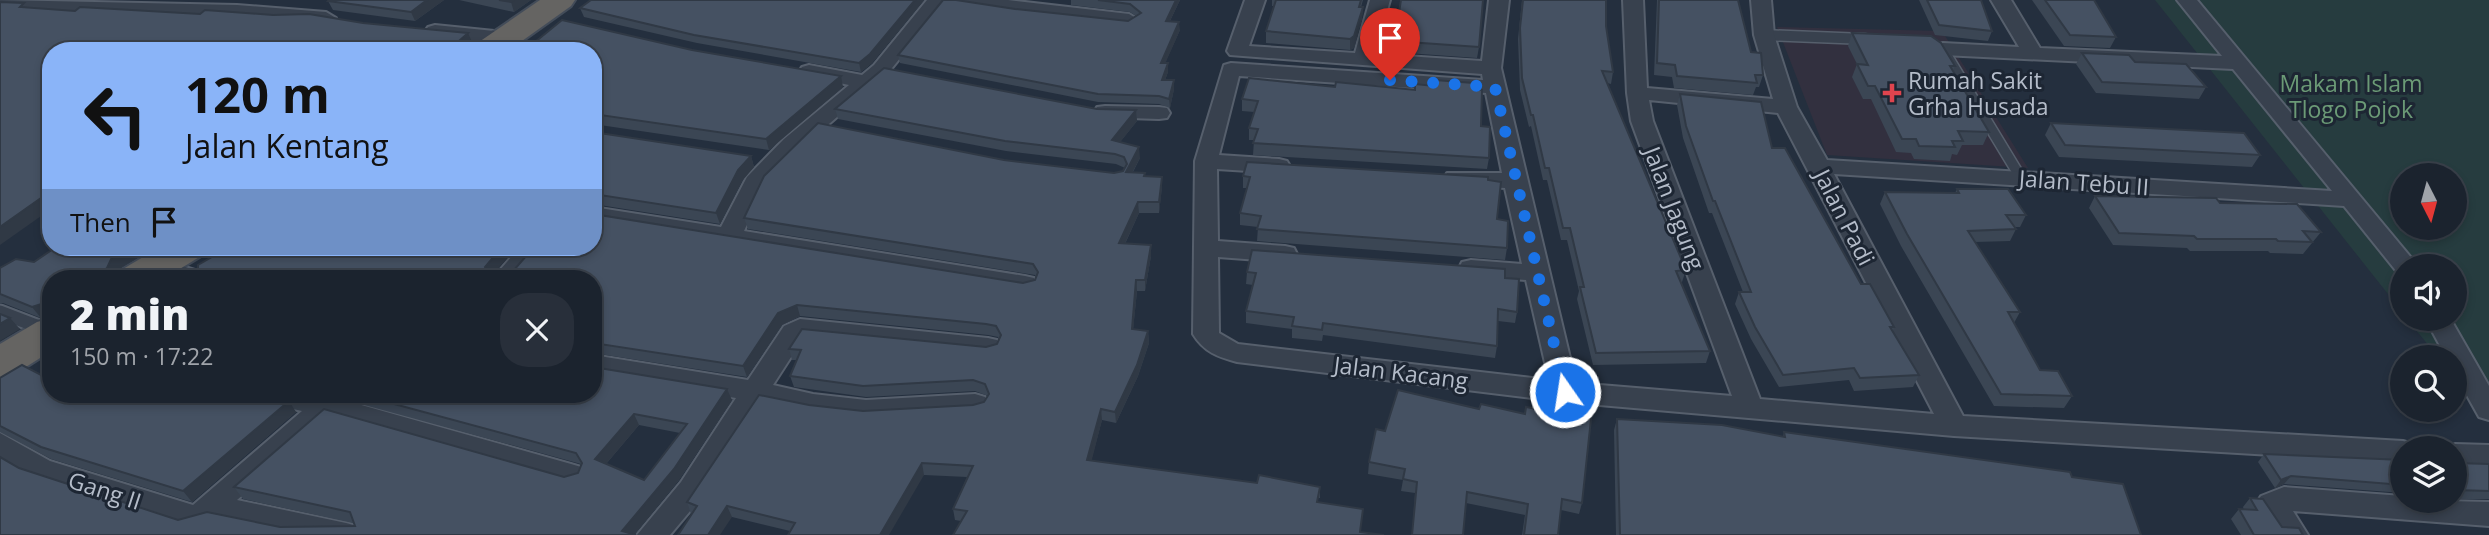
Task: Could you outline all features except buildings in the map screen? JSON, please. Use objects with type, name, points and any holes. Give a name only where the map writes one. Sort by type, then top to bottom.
[{"type":"highway","points":[[500,42],[554,12]]},
{"type":"highway","points":[[150,270],[173,256]]},
{"type":"highway","points":[[0,363],[42,337]]},
{"type":"street","points":[[315,16],[337,0]]},
{"type":"street","points":[[730,234],[755,183],[815,124],[874,75],[937,0]]},
{"type":"street","points":[[959,0],[1129,20]]},
{"type":"street","points":[[1255,0],[1234,60],[1206,161],[1206,248],[1303,255]]},
{"type":"street","points":[[1363,60],[1380,0]]},
{"type":"street","points":[[1499,0],[1493,78],[1565,392]]},
{"type":"street","name":"Jalan Jagung","points":[[1633,0],[1637,93],[1642,121],[1750,408]]},
{"type":"street","name":"Jalan Padi","points":[[1761,0],[1763,35],[1786,107],[1954,426]]},
{"type":"street","points":[[2001,0],[2032,53]]},
{"type":"street","points":[[2187,0],[2396,254]]},
{"type":"street","points":[[0,4],[315,16],[342,20]]},
{"type":"street","points":[[410,29],[485,42]]},
{"type":"street","points":[[1939,46],[2238,63]]},
{"type":"street","points":[[1234,60],[1363,60],[1493,78]]},
{"type":"street","points":[[1234,60],[1493,78]]},
{"type":"street","points":[[791,68],[874,75],[908,74]]},
{"type":"street","points":[[1637,93],[1786,107]]},
{"type":"street","points":[[1085,108],[1111,112],[1159,113]]},
{"type":"street","points":[[815,124],[841,130]]},
{"type":"street","points":[[750,157],[776,161]]},
{"type":"street","points":[[1206,161],[1300,167]]},
{"type":"street","name":"Jalan Tebu II","points":[[1819,166],[2349,199]]},
{"type":"street","points":[[1434,176],[1515,181]]},
{"type":"street","points":[[602,215],[1025,284]]},
{"type":"street","name":"Jalan Kacang","points":[[1206,248],[1206,334],[1214,344],[1237,353],[1565,392],[1954,426],[2390,451]]},
{"type":"street","points":[[512,270],[525,256]]},
{"type":"street","points":[[1454,267],[1537,273]]},
{"type":"street","points":[[652,535],[691,490],[793,332],[800,328],[988,347]]},
{"type":"street","points":[[2444,331],[2489,410]]},
{"type":"street","points":[[602,366],[754,391],[813,404],[866,410],[975,404]]},
{"type":"street","points":[[312,403],[571,475]]},
{"type":"street","points":[[212,507],[326,406]]},
{"type":"street","name":"Gang II","points":[[0,444],[40,469],[188,517],[200,516],[212,507]]},
{"type":"street","points":[[2467,455],[2489,456]]},
{"type":"street","points":[[2293,535],[2271,504],[2273,502],[2284,499],[2489,514]]},
{"type":"street","points":[[212,507],[346,535]]},
{"type":"lane","points":[[1763,35],[1872,39]]},
{"type":"lane","points":[[1939,46],[2021,178]]},
{"type":"lane","points":[[0,312],[42,328]]},
{"type":"shaded area","name":"Rumah Sakit Grha Husada","points":[[1777,27],[1942,31],[2028,168],[1827,155]]},
{"type":"green space","name":"Makam Islam Tlogo Pojok","points":[[2155,0],[2489,0],[2489,422],[2467,394],[2467,345],[2428,345],[2417,331],[2467,331],[2467,254],[2390,254],[2390,297]]},
{"type":"place","name":"Rumah Sakit Grha Husada","points":[[1892,93]]},
{"type":"route","points":[[1390,80],[1495,87],[1565,392]]}]
